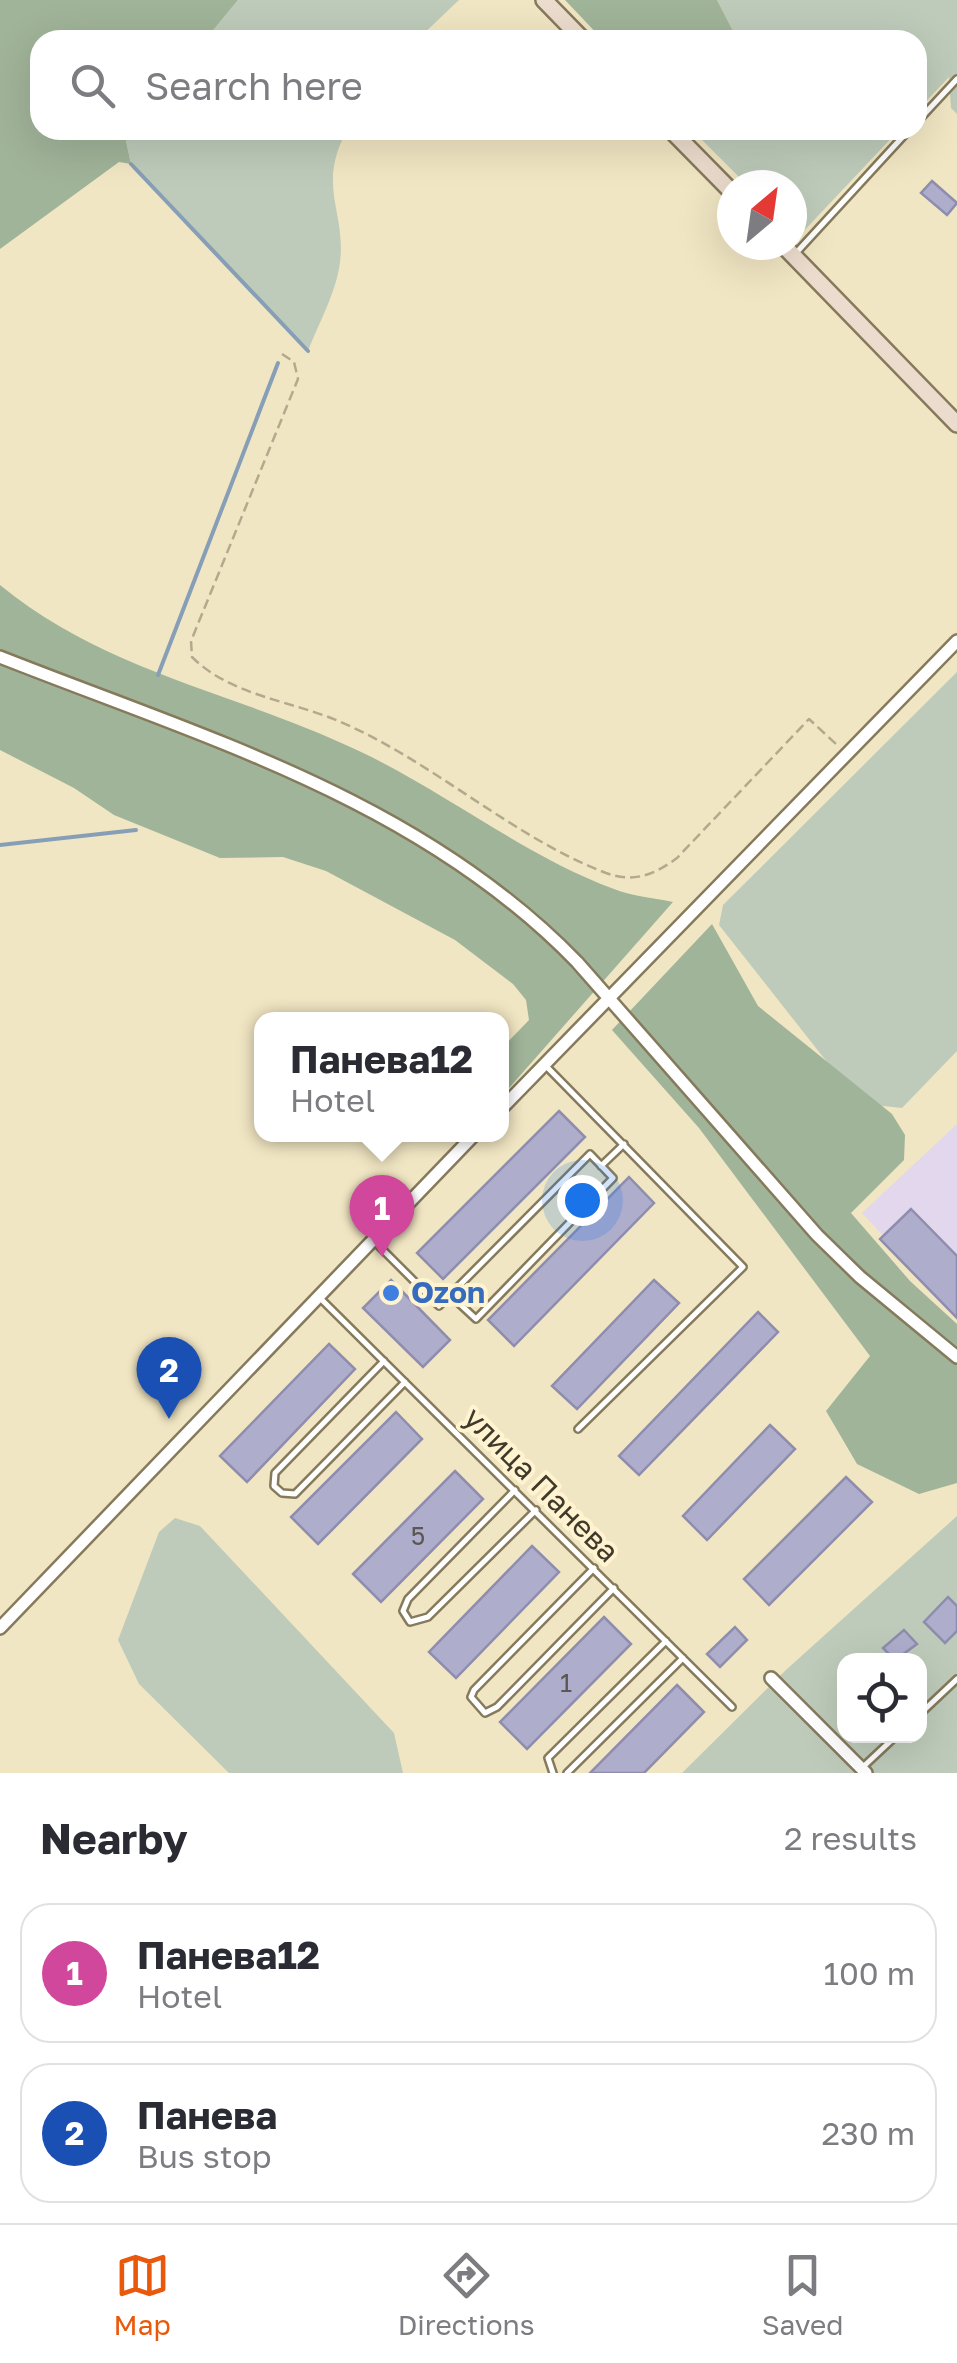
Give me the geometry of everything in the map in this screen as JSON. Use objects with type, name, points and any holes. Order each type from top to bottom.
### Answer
[{"type":"main road","points":[[544,0],[573,30]]},
{"type":"main road","points":[[681,140],[717,177]]},
{"type":"main road","points":[[798,260],[955,417]]},
{"type":"street","points":[[509,1101],[845,752],[957,642]]},
{"type":"street","points":[[0,657],[288,771],[404,826],[503,893],[542,927],[610,1000],[817,1235],[860,1277],[957,1357]]},
{"type":"street","points":[[0,1628],[467,1142]]},
{"type":"street","points":[[771,1678],[864,1770]]},
{"type":"lane","points":[[927,111],[956,81]]},
{"type":"lane","points":[[807,231],[900,140]]},
{"type":"lane","points":[[545,1065],[743,1268],[578,1429]]},
{"type":"lane","points":[[601,1166],[624,1144]]},
{"type":"lane","points":[[372,1239],[439,1306],[590,1154],[614,1178],[476,1319],[450,1295]]},
{"type":"lane","name":"улица Панева","points":[[318,1296],[732,1707]]},
{"type":"lane","points":[[384,1362],[275,1473],[274,1486],[282,1493],[296,1494],[405,1382]]},
{"type":"lane","points":[[515,1490],[408,1599],[403,1611],[410,1622],[428,1617],[536,1510]]},
{"type":"lane","points":[[594,1568],[474,1690],[472,1697],[478,1710],[497,1707],[614,1588]]},
{"type":"lane","points":[[552,1773],[548,1758],[666,1641]]},
{"type":"lane","points":[[567,1773],[683,1658]]},
{"type":"lane","points":[[927,1707],[957,1679]]},
{"type":"lane","points":[[864,1770],[889,1743]]},
{"type":"path","points":[[282,354],[294,362],[298,379],[191,641],[192,657],[204,668],[244,689],[330,718],[369,736],[568,854],[608,874],[636,878],[655,874],[676,858],[809,718],[845,752]]},
{"type":"shaded area","points":[[957,1124],[957,1315],[862,1213]]},
{"type":"green space","points":[[0,0],[238,0],[213,30],[30,30],[30,140],[127,140],[131,164],[119,162],[0,249]]},
{"type":"green space","points":[[238,0],[459,0],[428,30],[213,30]]},
{"type":"green space","points":[[565,0],[717,0],[732,30],[594,30]]},
{"type":"green space","points":[[717,0],[957,0],[957,114],[951,108],[949,77],[927,100],[927,30],[732,30]]},
{"type":"green space","points":[[126,140],[343,140],[333,185],[340,232],[339,269],[308,351],[131,164]]},
{"type":"green space","points":[[702,140],[890,140],[807,228],[807,170],[732,170]]},
{"type":"green space","points":[[0,585],[41,615],[128,661],[313,731],[391,767],[580,875],[621,891],[673,902],[509,1088],[509,1041],[529,1020],[526,1000],[513,984],[455,940],[326,871],[283,857],[220,858],[114,815],[74,788],[0,750]]},
{"type":"green space","points":[[957,672],[957,1051],[902,1108],[874,1105],[853,1095],[719,925],[723,905]]},
{"type":"green space","points":[[712,924],[758,1006],[892,1114],[905,1135],[904,1160],[851,1213],[910,1281],[957,1324],[957,1483],[919,1494],[857,1464],[826,1411],[870,1356],[699,1128],[612,1030]]},
{"type":"green space","points":[[957,1516],[957,1773],[682,1773],[787,1669]]},
{"type":"green space","points":[[175,1518],[200,1526],[394,1733],[403,1773],[229,1773],[139,1684],[118,1640],[159,1532]]},
{"type":"building","points":[[932,181],[957,203],[947,215],[921,193]]},
{"type":"building","points":[[559,1111],[585,1137],[443,1279],[417,1253]]},
{"type":"building","points":[[629,1177],[654,1203],[514,1346],[488,1320]]},
{"type":"building","points":[[911,1209],[957,1256],[957,1318],[880,1239]]},
{"type":"building","points":[[391,1280],[450,1340],[423,1367],[363,1308]]},
{"type":"building","points":[[654,1280],[679,1303],[577,1409],[552,1386]]},
{"type":"building","points":[[758,1312],[778,1332],[639,1475],[619,1456]]},
{"type":"building","points":[[329,1344],[355,1369],[247,1482],[220,1456]]},
{"type":"building","points":[[396,1412],[422,1439],[318,1544],[291,1517]]},
{"type":"building","points":[[770,1425],[795,1449],[707,1540],[683,1516]]},
{"type":"building","points":[[455,1471],[483,1499],[381,1602],[353,1574]]},
{"type":"building","points":[[846,1477],[872,1502],[769,1605],[744,1579]]},
{"type":"building","points":[[532,1546],[559,1572],[456,1678],[429,1652]]},
{"type":"building","points":[[948,1597],[957,1606],[957,1631],[945,1643],[924,1622]]},
{"type":"building","points":[[604,1617],[631,1644],[527,1749],[500,1722]]},
{"type":"building","points":[[735,1627],[747,1640],[720,1667],[707,1654]]},
{"type":"building","points":[[904,1630],[917,1644],[905,1653],[888,1653],[883,1648]]},
{"type":"building","points":[[677,1685],[704,1712],[644,1773],[590,1773]]},
{"type":"waterway","points":[[131,164],[308,351]]},
{"type":"waterway","points":[[158,675],[278,363]]},
{"type":"waterway","points":[[0,845],[136,830]]},
{"type":"place","name":"Панева12","points":[[382,1257]]},
{"type":"place","name":"Ozon","points":[[391,1293]]},
{"type":"place","name":"Панева","points":[[169,1419]]}]
